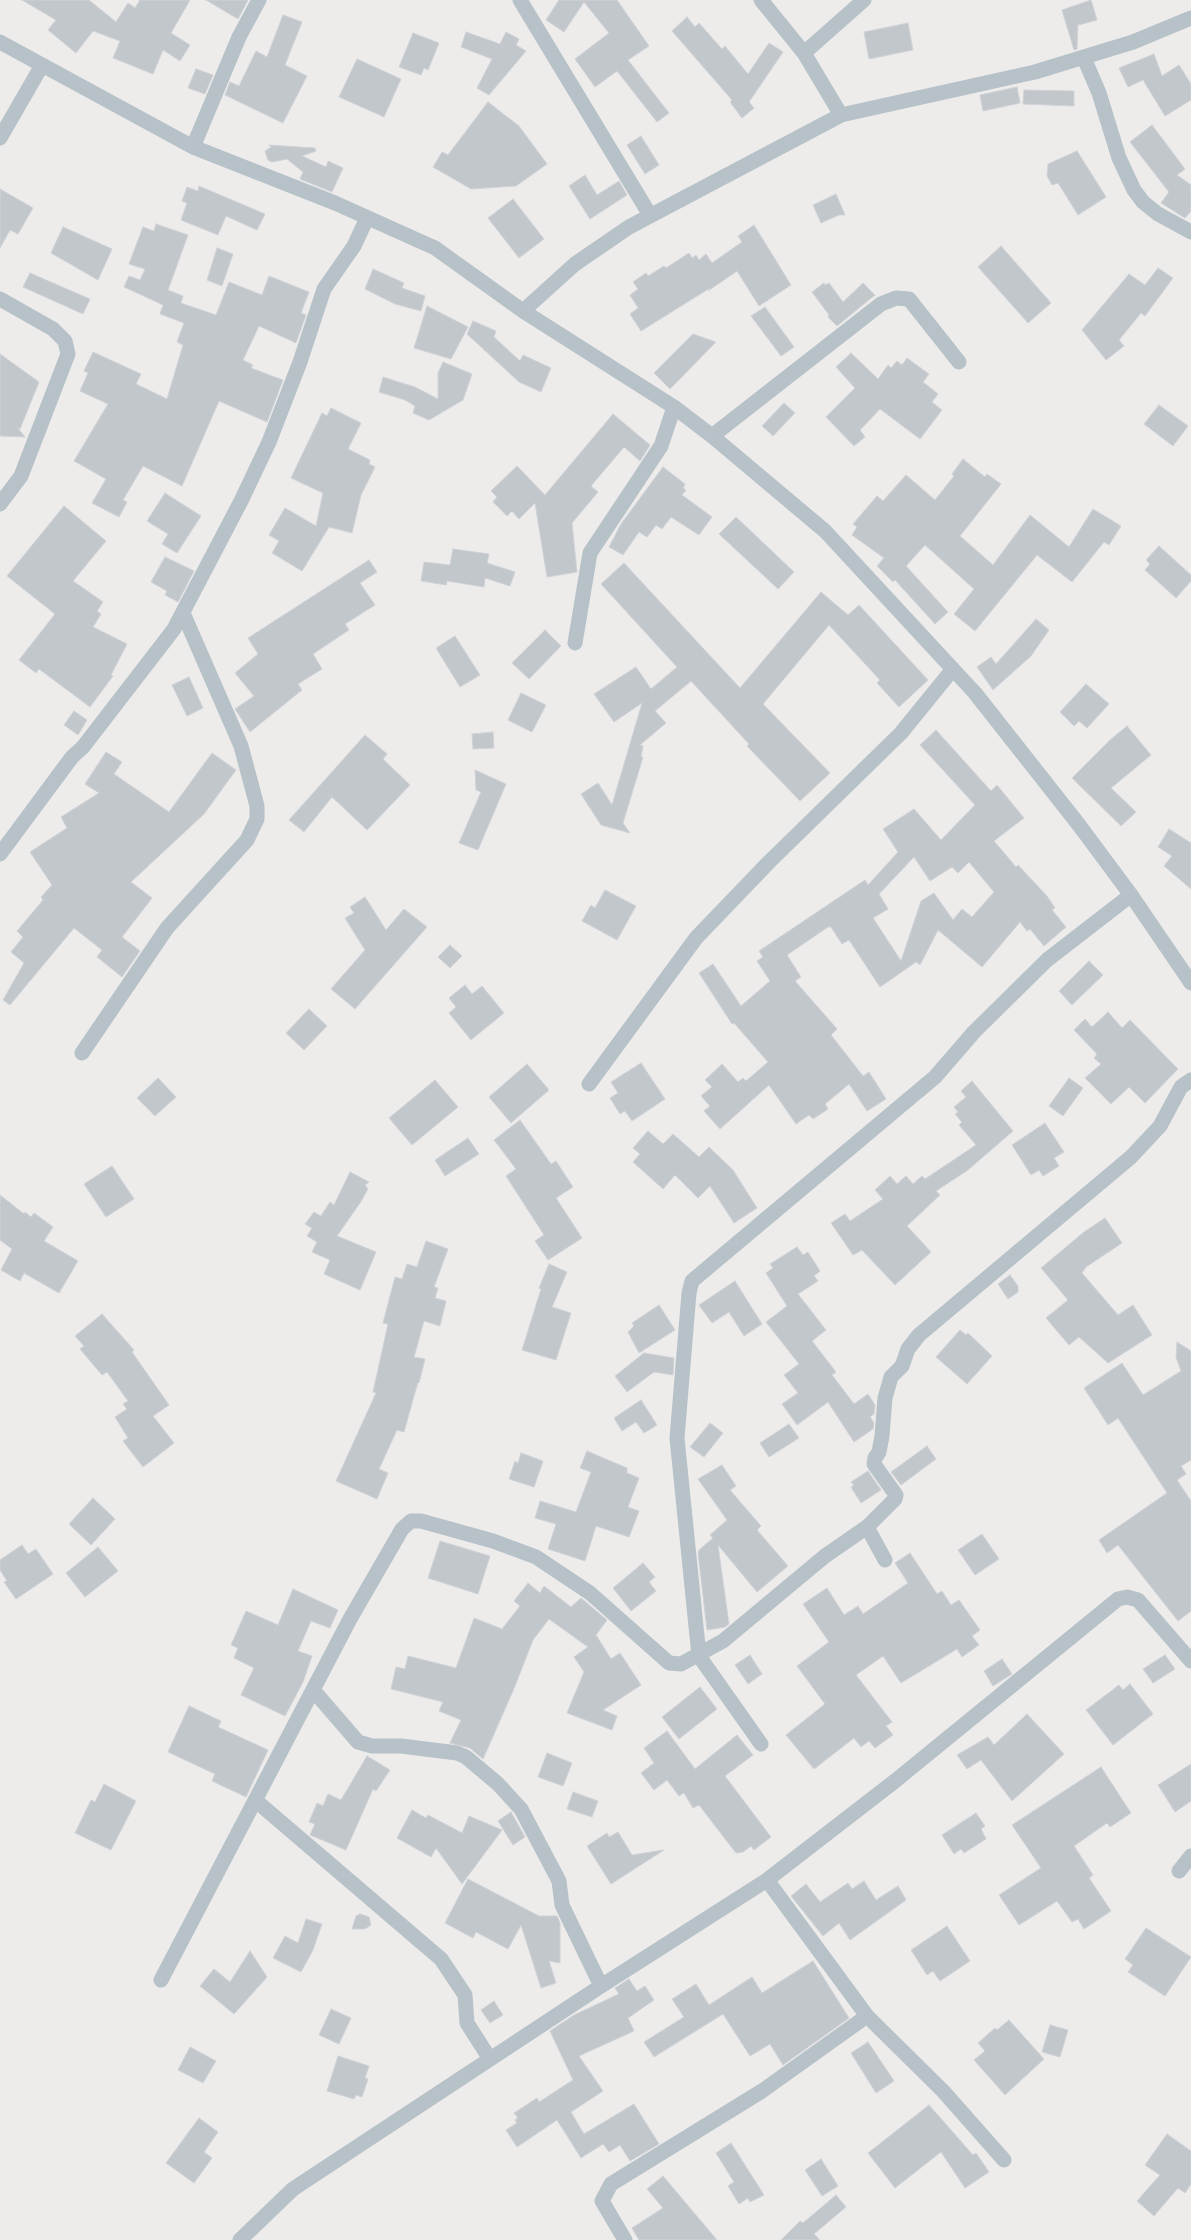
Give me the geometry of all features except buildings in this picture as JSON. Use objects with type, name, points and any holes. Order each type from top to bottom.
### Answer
[{"type":"street","points":[[193,147],[239,37],[259,0]]},
{"type":"street","points":[[520,0],[650,215]]},
{"type":"street","points":[[761,0],[804,53],[841,114]]},
{"type":"street","points":[[804,53],[864,0]]},
{"type":"street","points":[[523,311],[575,264],[650,215],[841,114],[1035,72],[1133,42],[1191,18]]},
{"type":"street","points":[[0,42],[41,67],[193,147],[435,248],[523,311],[674,407],[712,436],[825,531],[975,693],[1079,824],[1131,895],[1191,983]]},
{"type":"street","points":[[1084,58],[1099,93],[1119,158],[1134,190],[1143,202],[1158,214],[1191,232]]},
{"type":"street","points":[[0,138],[41,67]]},
{"type":"street","points":[[0,854],[72,756],[84,747],[168,636],[183,613],[241,502],[269,442],[300,362],[324,289],[354,246],[367,218]]},
{"type":"street","points":[[712,436],[881,304],[896,298],[909,299],[959,362]]},
{"type":"street","points":[[0,299],[53,329],[65,341],[68,354],[21,476],[0,504]]},
{"type":"street","points":[[575,643],[590,553],[662,446],[674,407]]},
{"type":"street","points":[[82,1053],[167,928],[247,840],[257,819],[257,806],[241,746],[183,613]]},
{"type":"street","points":[[589,1084],[696,938],[769,862],[901,734],[953,669]]},
{"type":"street","points":[[761,1744],[699,1656],[677,1438],[689,1293],[692,1280],[935,1077],[974,1032],[1047,960],[1131,895]]},
{"type":"street","points":[[161,1980],[312,1690],[402,1529],[411,1522],[421,1521],[493,1541],[536,1558],[590,1593],[669,1662],[681,1664],[699,1656],[723,1641],[826,1556],[867,1527],[895,1499],[896,1495],[874,1464],[874,1458],[879,1452],[882,1436],[884,1398],[891,1377],[902,1366],[908,1349],[919,1336],[1131,1157],[1160,1126],[1181,1087],[1191,1080]]},
{"type":"street","points":[[867,1527],[885,1560]]},
{"type":"street","points":[[240,2240],[293,2189],[601,1986],[767,1880],[896,1781],[1118,1599],[1128,1597],[1138,1600],[1191,1661]]},
{"type":"street","points":[[312,1690],[358,1742],[372,1746],[401,1746],[457,1753],[466,1757],[498,1784],[521,1809],[559,1881],[562,1905],[601,1986]]},
{"type":"street","points":[[255,1800],[441,1959],[464,1995],[467,2023],[490,2060]]},
{"type":"street","points":[[1179,1871],[1191,1856]]},
{"type":"street","points":[[767,1880],[867,2016],[943,2091],[1004,2160]]},
{"type":"street","points":[[626,2240],[602,2201],[611,2184],[762,2091],[867,2016]]}]
